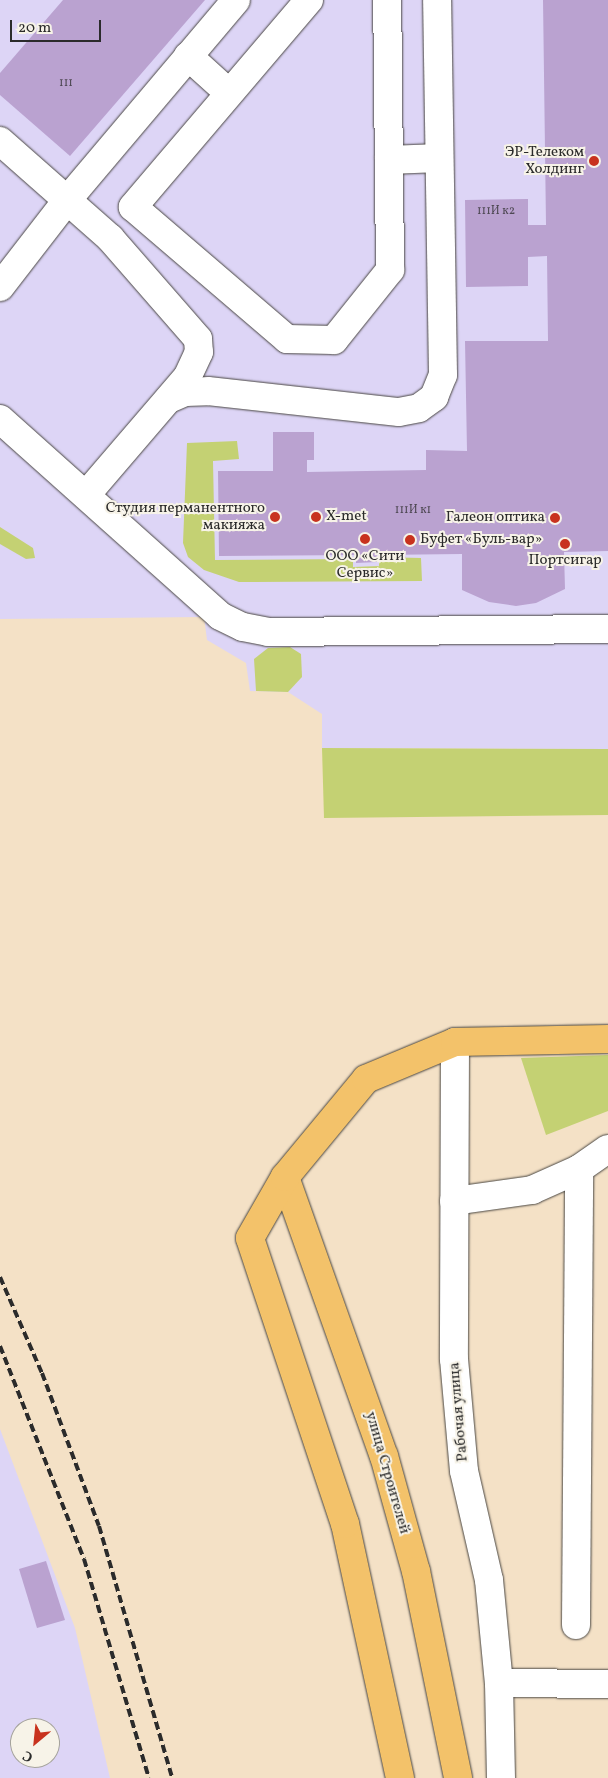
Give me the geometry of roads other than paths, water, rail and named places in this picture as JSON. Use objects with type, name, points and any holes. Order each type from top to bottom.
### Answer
[{"type":"main road","points":[[400,1778],[345,1524],[250,1238],[285,1177],[366,1079],[455,1042],[608,1039]]},
{"type":"main road","name":"улица Строителей","points":[[285,1177],[384,1456],[416,1571],[458,1778]]},
{"type":"street","points":[[0,287],[68,199],[236,0]]},
{"type":"street","points":[[309,0],[133,207],[287,339],[334,340],[390,270],[387,0]]},
{"type":"street","points":[[169,399],[185,392],[208,390],[399,412],[419,408],[434,397],[443,376],[437,0]]},
{"type":"street","points":[[188,56],[229,93]]},
{"type":"street","points":[[0,141],[110,238],[198,339],[195,364],[169,399],[87,494]]},
{"type":"street","points":[[389,160],[439,158]]},
{"type":"street","points":[[0,419],[87,494],[220,616],[243,627],[268,632],[608,629]]},
{"type":"street","name":"Рабочая улица","points":[[455,1042],[454,1359],[464,1471],[489,1580],[500,1684],[501,1778]]},
{"type":"street","points":[[454,1201],[532,1190],[579,1169],[608,1149]]},
{"type":"street","points":[[576,1625],[579,1169]]},
{"type":"street","points":[[500,1684],[608,1684]]},
{"type":"railway","points":[[0,1277],[42,1373],[99,1526],[172,1778]]},
{"type":"railway","points":[[0,1346],[84,1559],[149,1778]]},
{"type":"place","name":"ЭР-Телеком Холдинг","points":[[594,161]]},
{"type":"place","name":"Студия перманентного макияжа","points":[[275,517]]},
{"type":"place","name":"X-met","points":[[316,517]]},
{"type":"place","name":"Галеон оптика","points":[[555,518]]},
{"type":"place","name":"ООО «Сити Сервис»","points":[[365,539]]},
{"type":"place","name":"Буфет «Буль-вар»","points":[[410,540]]},
{"type":"place","name":"Портсигар","points":[[565,544]]}]
